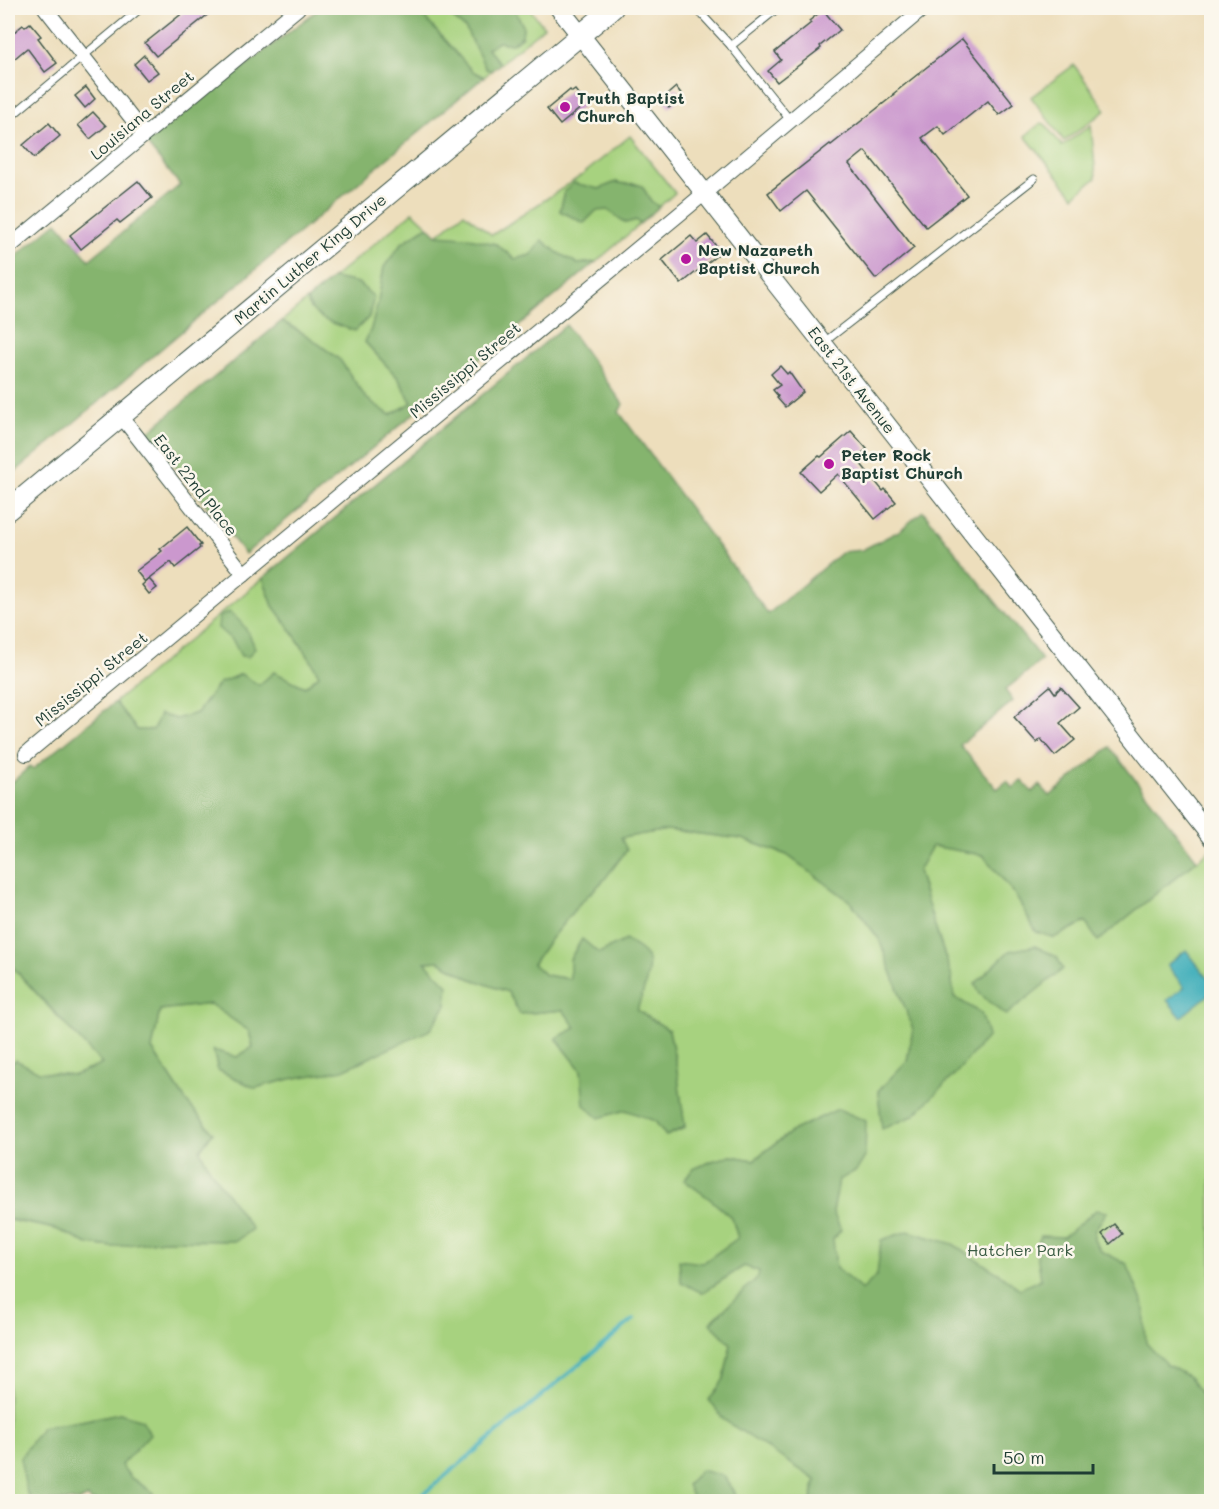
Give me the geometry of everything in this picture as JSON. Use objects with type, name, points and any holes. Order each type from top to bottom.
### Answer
[{"type":"main road","name":"Martin Luther King Drive","points":[[8,510],[613,8]]},
{"type":"street","points":[[45,8],[144,134]]},
{"type":"street","name":"Louisiana Street","points":[[8,248],[298,8]]},
{"type":"street","name":"East 21st Avenue","points":[[559,8],[1212,838]]},
{"type":"street","name":"Mississippi Street","points":[[26,754],[705,193],[924,8]]},
{"type":"street","name":"East 22nd Place","points":[[121,416],[244,574]]},
{"type":"lane","points":[[8,119],[141,8]]},
{"type":"lane","points":[[696,8],[731,46],[790,120]]},
{"type":"lane","points":[[731,46],[778,8]]},
{"type":"lane","points":[[823,343],[1034,179]]},
{"type":"green space","points":[[320,8],[416,8],[472,71],[484,77],[8,478],[8,263],[57,222],[89,260],[180,185],[146,143]]},
{"type":"green space","points":[[416,8],[445,8],[466,29],[486,69],[491,71],[484,77],[472,71]]},
{"type":"green space","points":[[445,8],[466,8],[470,11],[475,8],[514,8],[523,26],[522,36],[512,44],[499,42],[487,48],[500,64],[491,71],[486,69],[466,29]]},
{"type":"green space","points":[[514,8],[529,8],[544,27],[500,64],[487,48],[499,42],[512,44],[522,36],[523,26]]},
{"type":"green space","points":[[1074,65],[1106,110],[1064,141],[1031,97]]},
{"type":"green space","points":[[1041,123],[1045,124],[1062,146],[1091,125],[1096,178],[1074,196],[1025,136]]},
{"type":"green space","points":[[630,136],[675,193],[659,207],[651,201],[642,186],[634,183],[625,185],[616,182],[599,189],[565,191],[560,211],[608,210],[626,223],[636,220],[640,224],[596,262],[578,264],[558,253],[542,240],[531,255],[515,259],[496,244],[437,235],[464,213],[492,235],[581,176]]},
{"type":"green space","points":[[616,182],[642,186],[651,201],[659,207],[640,224],[636,220],[626,223],[608,210],[596,211],[584,223],[560,211],[565,191],[574,183],[599,189]]},
{"type":"green space","points":[[413,212],[428,226],[402,243],[384,267],[378,302],[365,342],[398,378],[412,403],[390,415],[366,398],[340,360],[282,321],[307,300],[310,309],[358,283],[333,278]]},
{"type":"green space","points":[[428,226],[437,235],[465,237],[496,244],[515,259],[531,255],[542,240],[558,253],[578,264],[596,262],[245,554],[148,432],[282,321],[340,360],[366,398],[390,415],[412,403],[398,378],[365,342],[378,302],[384,267],[402,243]]},
{"type":"green space","points":[[333,278],[358,283],[374,297],[369,317],[355,331],[320,317],[310,307],[307,300]]},
{"type":"green space","points":[[566,325],[623,404],[619,412],[768,614],[842,552],[862,550],[899,531],[923,511],[1042,660],[1005,690],[1013,701],[960,745],[997,789],[1007,781],[1013,788],[1022,780],[1032,792],[1040,785],[1050,796],[1110,747],[1197,860],[1098,941],[1085,922],[1054,938],[1036,932],[1014,893],[983,855],[932,846],[918,871],[951,974],[954,997],[981,1013],[988,1036],[956,1073],[913,1116],[882,1129],[878,1091],[907,1061],[913,1029],[879,939],[851,902],[787,855],[742,839],[667,830],[621,838],[627,850],[604,880],[579,904],[533,964],[545,975],[570,979],[570,959],[582,939],[599,953],[625,940],[643,952],[649,965],[637,1010],[669,1030],[685,1127],[666,1136],[655,1121],[626,1110],[599,1118],[584,1105],[581,1070],[556,1038],[576,1028],[563,1010],[520,1014],[508,992],[469,978],[439,961],[425,962],[448,985],[446,1005],[430,1030],[343,1070],[290,1079],[255,1088],[218,1070],[213,1050],[237,1057],[253,1047],[249,1031],[210,1004],[160,1010],[152,1049],[186,1101],[213,1132],[200,1150],[211,1171],[252,1229],[236,1241],[163,1240],[113,1247],[88,1244],[56,1229],[8,1219],[8,1065],[16,1060],[39,1072],[75,1075],[102,1064],[8,962],[8,786],[30,766],[33,769],[115,702],[137,730],[153,730],[160,714],[176,719],[197,713],[219,683],[241,674],[259,685],[274,672],[305,687],[319,675],[273,606],[263,578]]},
{"type":"green space","points":[[263,578],[273,606],[319,675],[305,687],[274,673],[259,686],[241,674],[219,683],[197,713],[176,719],[153,730],[137,730],[115,702]]},
{"type":"green space","points":[[229,612],[242,624],[253,642],[255,648],[248,657],[241,656],[233,641],[218,628],[219,617]]},
{"type":"green space","name":"Hatcher Park","points":[[667,830],[742,839],[787,855],[851,902],[879,939],[913,1029],[907,1061],[878,1091],[881,1117],[980,1013],[954,997],[951,974],[918,871],[932,846],[983,855],[1014,893],[1037,932],[1054,937],[1086,922],[1098,941],[1210,850],[1211,1501],[973,1501],[754,1220],[794,1130],[753,1160],[731,1156],[715,1160],[693,1169],[684,1180],[732,1218],[738,1238],[703,1263],[702,1293],[744,1266],[759,1271],[759,1277],[711,1323],[731,1344],[724,1379],[786,1459],[816,1480],[811,1501],[739,1501],[724,1476],[688,1485],[694,1501],[150,1501],[154,1493],[131,1478],[121,1465],[120,1413],[42,1427],[27,1493],[33,1501],[8,1501],[8,1220],[56,1229],[88,1244],[112,1247],[163,1240],[236,1241],[211,1171],[200,1150],[213,1132],[186,1101],[152,1049],[160,1010],[210,1004],[249,1031],[253,1047],[237,1057],[213,1050],[218,1070],[255,1088],[290,1079],[424,962],[439,961],[469,978],[508,992],[520,1014],[563,1010],[577,1028],[556,1038],[581,1070],[585,1105],[626,1110],[655,1121],[666,1136],[685,1128],[669,1030],[636,1010],[645,986],[545,975],[533,964],[579,904],[604,880],[621,838]]},
{"type":"green space","points":[[1035,946],[1057,957],[1063,969],[1006,1015],[980,994],[975,984],[1009,951]]},
{"type":"green space","points":[[8,962],[103,1064],[75,1075],[39,1073],[16,1060],[8,1065]]},
{"type":"green space","points":[[838,1109],[866,1121],[865,1157],[857,1170],[839,1180],[833,1212],[841,1230],[833,1239],[836,1268],[862,1290],[877,1275],[881,1240],[908,1231],[953,1244],[1020,1289],[1041,1279],[1036,1247],[1041,1236],[1063,1237],[1096,1210],[1107,1212],[1096,1228],[1094,1240],[1101,1251],[1127,1264],[1144,1306],[1146,1343],[1166,1364],[1189,1377],[1211,1407],[1211,1501],[811,1501],[816,1480],[724,1420],[709,1400],[724,1379],[731,1344],[710,1323],[758,1277],[759,1271],[744,1266],[702,1293],[681,1282],[679,1260],[703,1263],[738,1238],[732,1218],[684,1180],[693,1169],[715,1160],[731,1156],[754,1160],[794,1130]]},
{"type":"green space","points":[[120,1413],[142,1420],[150,1434],[121,1465],[131,1478],[154,1493],[150,1501],[91,1501],[88,1497],[80,1501],[33,1501],[27,1493],[20,1458],[42,1427]]},
{"type":"green space","points":[[700,1470],[724,1476],[739,1501],[694,1501],[687,1485]]},
{"type":"water","points":[[1186,950],[1211,982],[1211,993],[1181,1017],[1167,1000],[1184,987],[1167,965]]},
{"type":"building","points":[[189,8],[216,8],[156,56],[145,43]]},
{"type":"building","points":[[823,10],[840,30],[777,82],[768,71],[781,60],[775,52],[811,23],[809,21]]},
{"type":"building","points":[[30,23],[41,36],[38,38],[57,63],[45,72],[27,48],[8,64],[8,37],[23,25],[25,27]]},
{"type":"building","points":[[962,39],[1014,104],[999,115],[988,101],[945,135],[938,126],[922,138],[967,195],[926,227],[865,151],[849,164],[914,248],[876,279],[806,191],[781,211],[768,193]]},
{"type":"building","points":[[144,55],[158,72],[147,80],[134,64]]},
{"type":"building","points":[[86,87],[95,99],[85,108],[75,96]]},
{"type":"building","points":[[676,87],[683,96],[669,108],[662,99]]},
{"type":"building","name":"Truth Baptist Church","points":[[570,90],[572,92],[575,90],[584,101],[581,103],[583,106],[560,125],[547,109]]},
{"type":"building","points":[[93,112],[106,126],[90,139],[78,125]]},
{"type":"building","points":[[49,123],[60,136],[34,158],[23,145]]},
{"type":"building","points":[[138,181],[152,198],[120,223],[117,220],[81,249],[70,235]]},
{"type":"building","name":"New Nazareth Baptist Church","points":[[707,235],[721,252],[681,284],[662,260],[691,236],[697,243]]},
{"type":"building","points":[[780,366],[787,374],[789,372],[803,392],[785,407],[773,390],[780,385],[771,374]]},
{"type":"building","points":[[851,431],[867,449],[856,458],[883,491],[885,489],[896,502],[875,519],[838,474],[819,491],[801,472]]},
{"type":"building","points":[[187,527],[201,545],[200,548],[175,568],[171,562],[145,582],[136,571],[162,551],[160,549]]},
{"type":"building","points":[[149,579],[157,588],[149,594],[142,585]]},
{"type":"building","points":[[1050,686],[1055,693],[1061,687],[1079,707],[1060,723],[1075,740],[1055,756],[1041,739],[1037,743],[1014,717]]},
{"type":"building","points":[[1114,1224],[1122,1234],[1110,1244],[1102,1234]]},
{"type":"waterway","points":[[414,1502],[634,1319]]},
{"type":"place","name":"Truth Baptist Church","points":[[565,107]]},
{"type":"place","name":"New Nazareth Baptist Church","points":[[686,259]]},
{"type":"place","name":"Peter Rock Baptist Church","points":[[829,464]]}]
